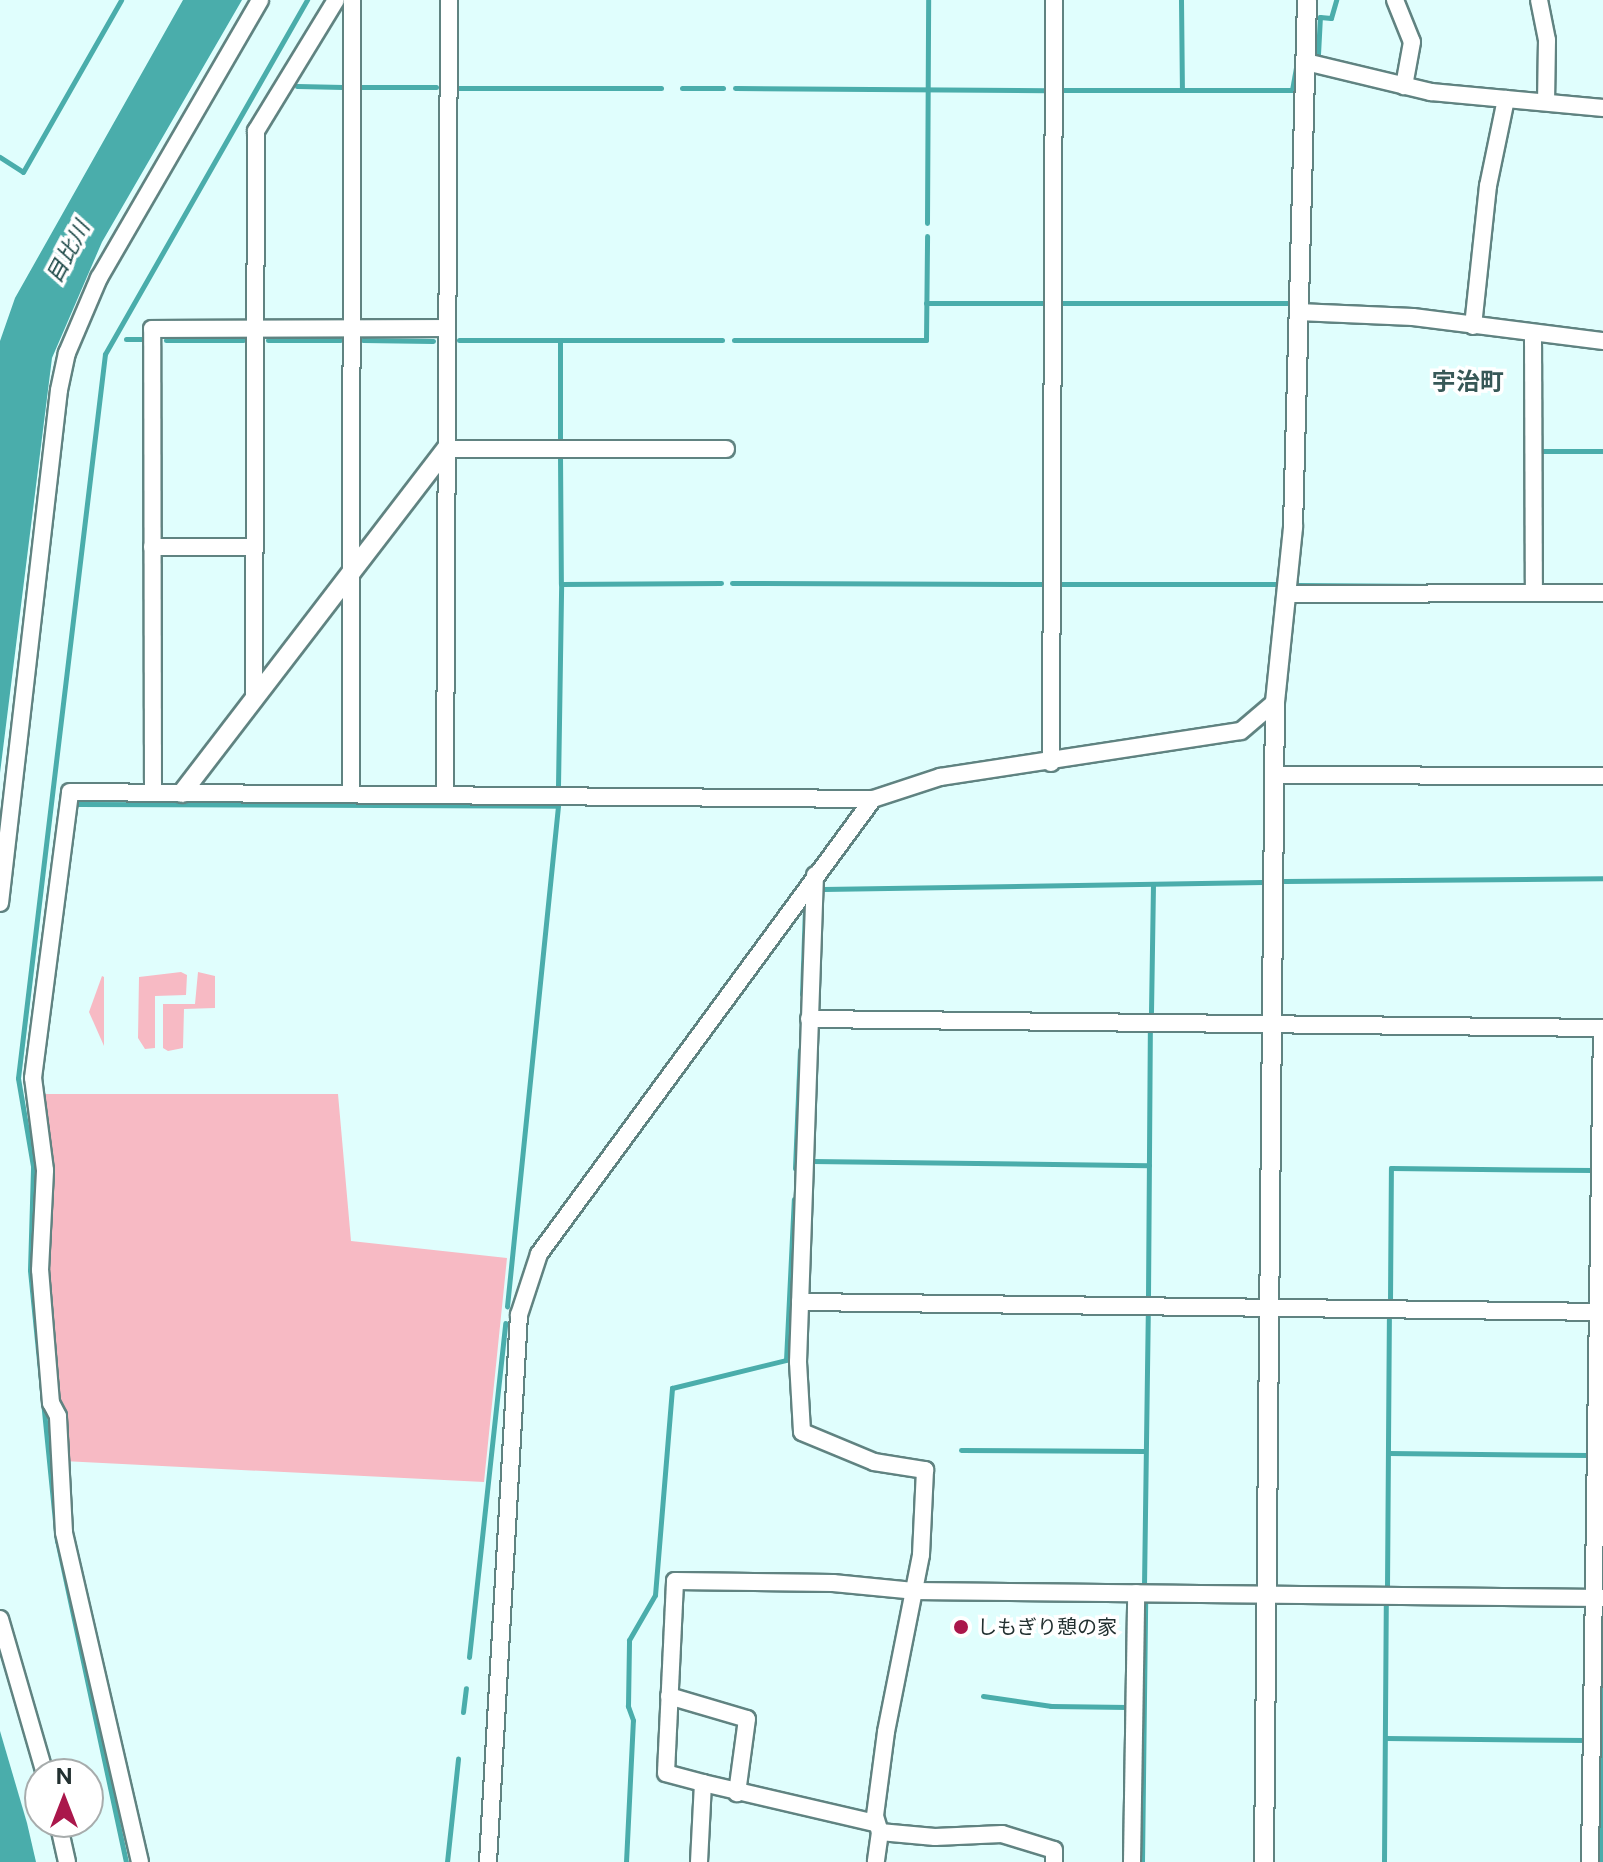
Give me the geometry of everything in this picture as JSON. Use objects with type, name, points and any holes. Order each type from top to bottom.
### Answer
[{"type":"street","points":[[1,893],[67,353],[99,278],[260,0]]},
{"type":"street","points":[[254,700],[256,131],[336,0]]},
{"type":"street","points":[[351,793],[352,0]]},
{"type":"street","points":[[445,794],[449,0]]},
{"type":"street","points":[[1051,763],[1054,0]]},
{"type":"street","points":[[1264,1862],[1275,702],[1287,594],[1307,0]]},
{"type":"street","points":[[1395,0],[1412,42],[1404,86]]},
{"type":"street","points":[[1539,0],[1547,40],[1546,102]]},
{"type":"street","points":[[1306,62],[1404,86],[1603,108]]},
{"type":"street","points":[[1473,326],[1488,186],[1506,99]]},
{"type":"street","points":[[1298,312],[1473,326],[1603,341]]},
{"type":"street","points":[[153,792],[152,329],[447,328]]},
{"type":"street","points":[[1533,335],[1534,588]]},
{"type":"street","points":[[182,793],[446,449]]},
{"type":"street","points":[[446,449],[726,449]]},
{"type":"street","points":[[152,547],[254,547]]},
{"type":"street","points":[[1287,594],[1534,588],[1603,593]]},
{"type":"street","points":[[140,1862],[64,1532],[58,1416],[51,1403],[40,1270],[45,1170],[32,1100],[70,792],[873,799],[940,777],[1051,763],[1241,731],[1275,702]]},
{"type":"street","points":[[1275,775],[1603,776]]},
{"type":"street","points":[[488,1862],[519,1315],[539,1254],[873,799]]},
{"type":"street","points":[[815,875],[800,1302],[802,1432],[874,1462],[925,1470],[914,1591],[886,1732],[876,1862]]},
{"type":"street","points":[[809,1019],[1602,1028],[1598,1677],[1590,1862]]},
{"type":"street","points":[[800,1302],[1600,1312]]},
{"type":"street","points":[[1054,1862],[1054,1850],[1002,1834],[877,1828],[666,1773],[675,1581],[833,1583],[914,1591],[1598,1598]]},
{"type":"street","points":[[1132,1862],[1136,1593]]},
{"type":"street","points":[[0,1619],[40,1758]]},
{"type":"street","points":[[669,1696],[747,1719],[737,1793]]},
{"type":"street","points":[[699,1862],[703,1783]]},
{"type":"street","points":[[62,1838],[67,1862]]},
{"type":"shaded area","points":[[181,972],[187,975],[186,995],[155,996],[155,1048],[145,1049],[138,1038],[139,977]]},
{"type":"shaded area","points":[[198,972],[215,976],[215,1008],[184,1009],[183,1048],[168,1051],[163,1048],[163,1004],[195,1004]]},
{"type":"shaded area","points":[[104,977],[104,1046],[89,1012]]},
{"type":"shaded area","points":[[37,1094],[338,1094],[351,1241],[507,1258],[484,1482],[63,1461]]},
{"type":"water","name":"目比川","points":[[183,0],[242,0],[102,242],[52,358],[0,773],[0,341],[15,298]]},
{"type":"water","points":[[0,1731],[24,1813],[24,1838],[30,1838],[36,1862],[0,1862]]},
{"type":"waterway","points":[[0,157],[23,172],[121,0]]},
{"type":"waterway","points":[[126,1862],[57,1541],[30,1270],[33,1166],[18,1078],[105,354],[307,0]]},
{"type":"waterway","points":[[927,223],[928,0]]},
{"type":"waterway","points":[[1181,0],[1182,90]]},
{"type":"waterway","points":[[1318,54],[1320,17],[1331,18],[1336,0]]},
{"type":"waterway","points":[[1058,90],[1292,90],[1296,68]]},
{"type":"waterway","points":[[297,86],[343,87]]},
{"type":"waterway","points":[[362,87],[436,87]]},
{"type":"waterway","points":[[459,88],[661,88]]},
{"type":"waterway","points":[[682,88],[723,88]]},
{"type":"waterway","points":[[735,88],[1047,90]]},
{"type":"waterway","points":[[734,340],[926,340],[927,236]]},
{"type":"waterway","points":[[926,303],[1046,303]]},
{"type":"waterway","points":[[1058,303],[1287,303]]},
{"type":"waterway","points":[[126,339],[141,339]]},
{"type":"waterway","points":[[166,340],[243,340]]},
{"type":"waterway","points":[[268,340],[340,340]]},
{"type":"waterway","points":[[363,340],[433,341]]},
{"type":"waterway","points":[[459,340],[722,340]]},
{"type":"waterway","points":[[560,340],[560,441]]},
{"type":"waterway","points":[[1541,451],[1603,451]]},
{"type":"waterway","points":[[560,455],[561,584]]},
{"type":"waterway","points":[[558,786],[561,584],[721,583]]},
{"type":"waterway","points":[[732,583],[1045,584]]},
{"type":"waterway","points":[[1060,584],[1279,584]]},
{"type":"waterway","points":[[1297,585],[1438,586]]},
{"type":"waterway","points":[[77,804],[558,806],[507,1306]]},
{"type":"waterway","points":[[1284,881],[1603,878]]},
{"type":"waterway","points":[[823,889],[1263,882]]},
{"type":"waterway","points":[[1151,1012],[1153,884]]},
{"type":"waterway","points":[[802,994],[805,906]]},
{"type":"waterway","points":[[1148,1297],[1150,1030]]},
{"type":"waterway","points":[[795,1168],[800,1050]]},
{"type":"waterway","points":[[811,1161],[1149,1165]]},
{"type":"waterway","points":[[1390,1301],[1391,1168],[1593,1170]]},
{"type":"waterway","points":[[626,1862],[633,1720],[628,1706],[629,1640],[655,1595],[672,1388],[786,1360],[794,1199]]},
{"type":"waterway","points":[[1144,1586],[1148,1316]]},
{"type":"waterway","points":[[1387,1589],[1389,1319]]},
{"type":"waterway","points":[[469,1657],[505,1323]]},
{"type":"waterway","points":[[961,1450],[1145,1451]]},
{"type":"waterway","points":[[1388,1453],[1589,1455]]},
{"type":"waterway","points":[[1602,1592],[1603,1556]]},
{"type":"waterway","points":[[1142,1862],[1145,1600]]},
{"type":"waterway","points":[[1384,1862],[1386,1602]]},
{"type":"waterway","points":[[1602,1667],[1603,1605]]},
{"type":"waterway","points":[[1600,1862],[1602,1685]]},
{"type":"waterway","points":[[463,1712],[466,1688]]},
{"type":"waterway","points":[[983,1696],[1051,1706],[1128,1707]]},
{"type":"waterway","points":[[1385,1738],[1586,1740]]},
{"type":"waterway","points":[[447,1862],[458,1759]]},
{"type":"place","name":"しもぎり憩の家","points":[[961,1627]]},
{"type":"district","name":"宇治町","points":[[1468,382]]}]
